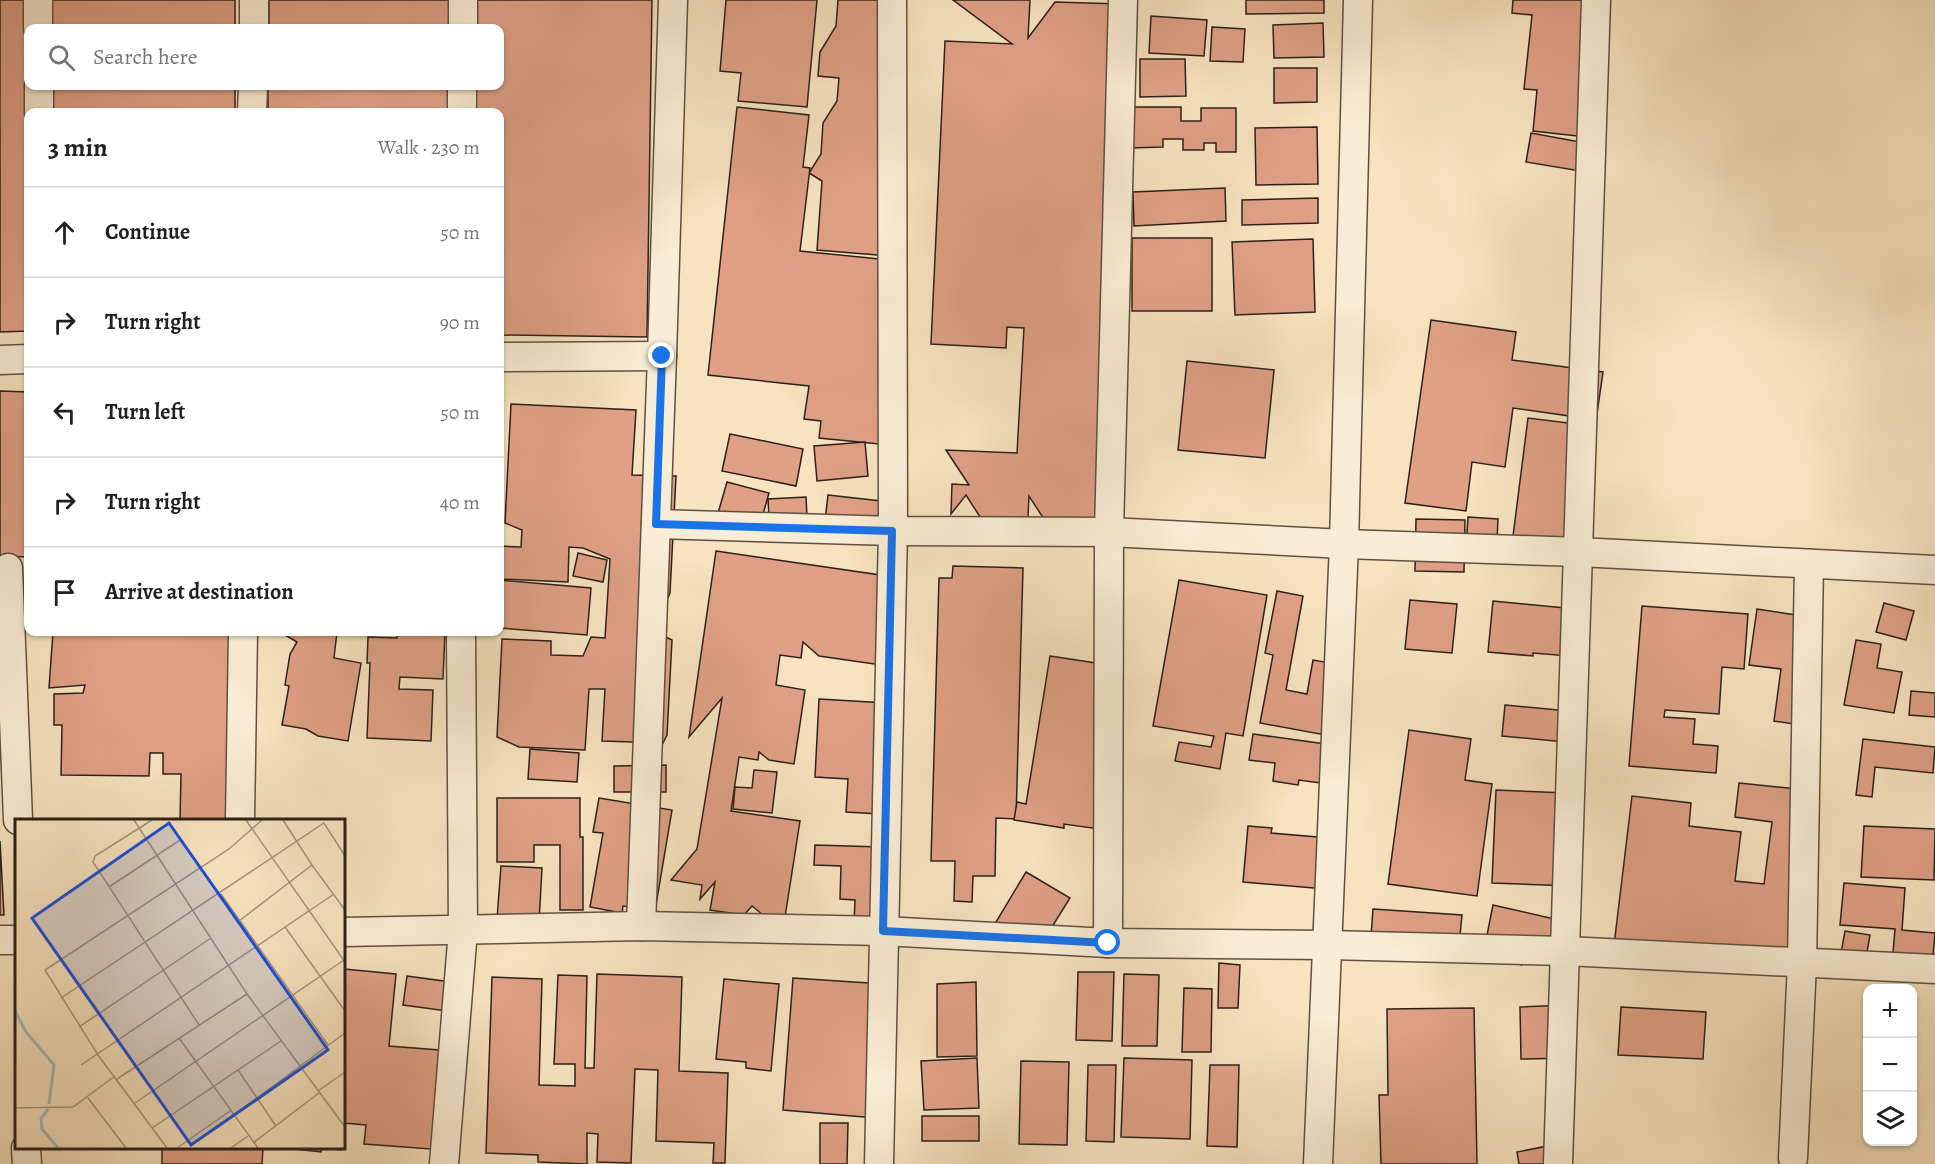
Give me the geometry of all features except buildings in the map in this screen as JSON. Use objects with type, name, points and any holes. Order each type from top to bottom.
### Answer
[{"type":"street","points":[[38,0],[38,24]]},
{"type":"street","points":[[254,0],[254,24]]},
{"type":"street","points":[[462,24],[463,0]]},
{"type":"street","points":[[640,926],[673,0]]},
{"type":"street","points":[[879,1164],[892,531],[892,0]]},
{"type":"street","points":[[1108,943],[1109,532],[1123,0]]},
{"type":"street","points":[[1317,1164],[1344,544],[1358,0]]},
{"type":"street","points":[[1558,1164],[1596,0]]},
{"type":"street","points":[[39,90],[39,108]]},
{"type":"street","points":[[252,108],[253,90]]},
{"type":"street","points":[[462,90],[462,108]]},
{"type":"street","points":[[504,357],[662,356]]},
{"type":"street","points":[[0,360],[24,359]]},
{"type":"street","points":[[656,524],[892,531],[1109,532],[1935,570]]},
{"type":"street","points":[[1793,1158],[1802,963],[1809,564]]},
{"type":"street","points":[[12,568],[18,819]]},
{"type":"street","points":[[240,819],[243,636]]},
{"type":"street","points":[[444,1164],[463,930],[461,636]]},
{"type":"street","points":[[345,932],[640,926],[883,931],[1108,943],[1328,945],[1566,951],[1935,969]]},
{"type":"street","points":[[26,1149],[27,1164]]},
{"type":"route","points":[[662,356],[656,524],[892,531],[883,931],[1108,943]]}]
